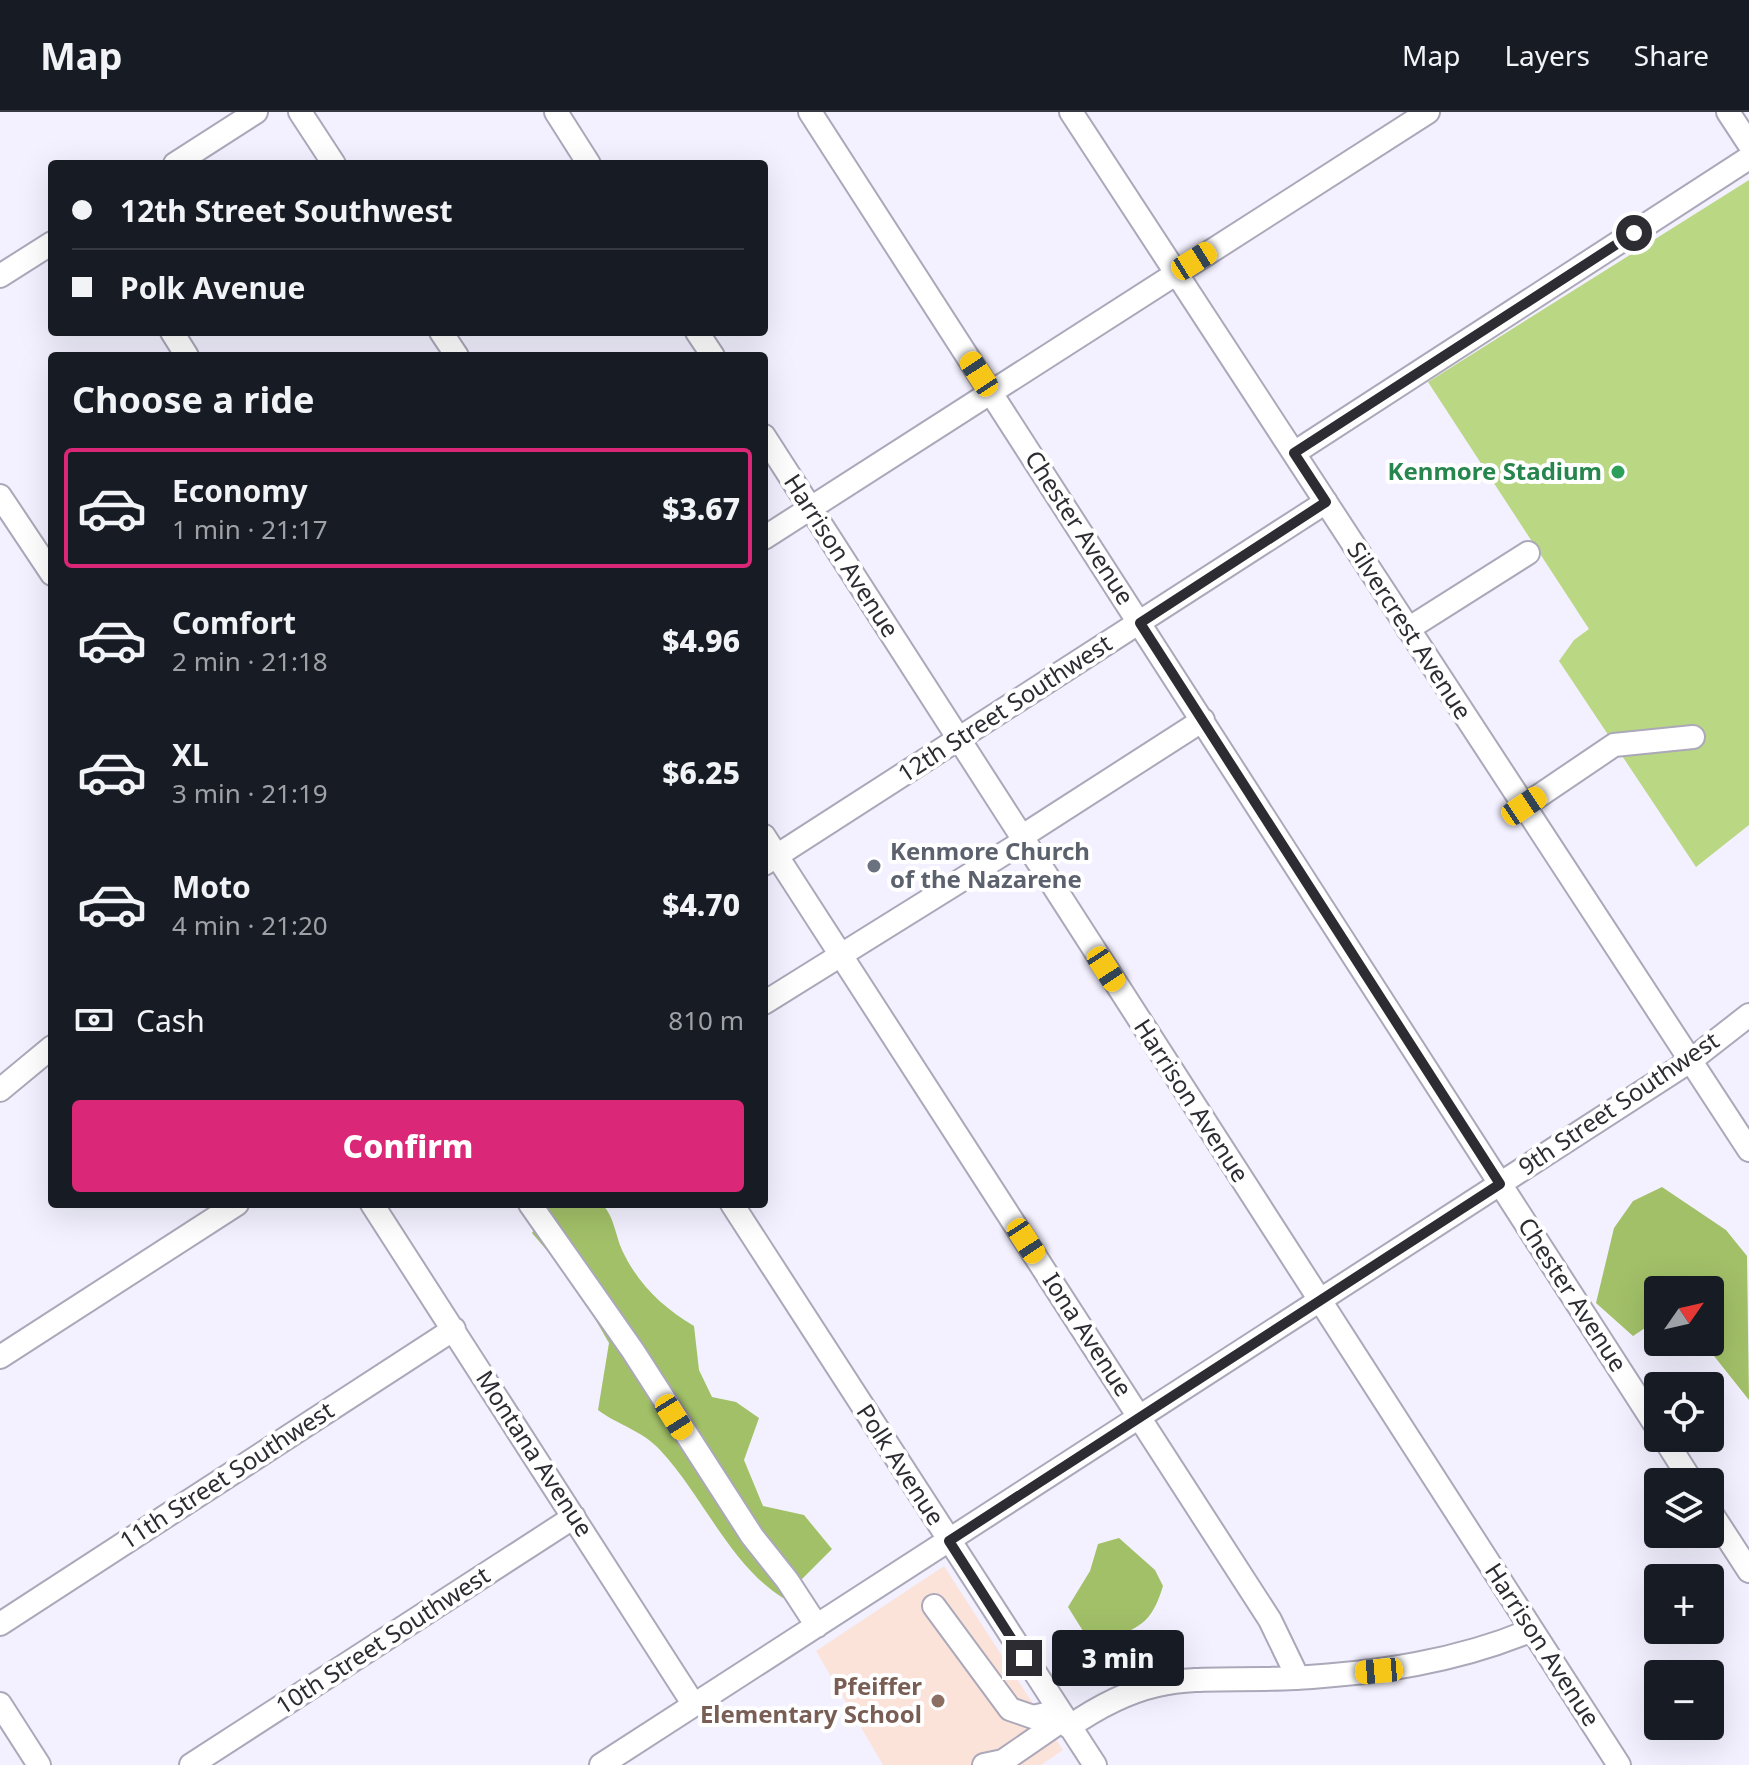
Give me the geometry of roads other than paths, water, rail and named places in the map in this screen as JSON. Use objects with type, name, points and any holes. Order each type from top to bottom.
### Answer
[{"type":"street","points":[[181,160],[256,112]]},
{"type":"street","points":[[300,112],[331,160]]},
{"type":"street","points":[[556,112],[586,160]]},
{"type":"street","name":"Chester Avenue","points":[[810,112],[1644,1407]]},
{"type":"street","name":"Silvercrest Avenue","points":[[1071,112],[1749,1150]]},
{"type":"street","points":[[768,535],[1428,112]]},
{"type":"street","points":[[1728,112],[1749,144]]},
{"type":"street","points":[[1294,453],[1749,158]]},
{"type":"street","points":[[0,276],[48,246]]},
{"type":"street","name":"Harrison Avenue","points":[[768,442],[1619,1765]]},
{"type":"street","points":[[0,496],[48,568]]},
{"type":"street","name":"12th Street Southwest","points":[[770,859],[1326,502]]},
{"type":"street","points":[[1408,629],[1528,553]]},
{"type":"street","points":[[768,1000],[841,953],[858,946],[1203,720]]},
{"type":"street","points":[[1524,806],[1612,746],[1693,737]]},
{"type":"street","name":"Iona Avenue","points":[[770,859],[841,953],[1270,1620],[1298,1678]]},
{"type":"street","name":"9th Street Southwest","points":[[601,1765],[624,1759],[694,1705],[1690,1061],[1749,1015]]},
{"type":"street","points":[[0,1090],[48,1050]]},
{"type":"street","points":[[0,1357],[231,1208]]},
{"type":"street","name":"Montana Avenue","points":[[375,1208],[694,1705]]},
{"type":"street","points":[[533,1208],[633,1351],[752,1536],[787,1580],[817,1626]]},
{"type":"street","name":"Polk Avenue","points":[[735,1208],[1095,1765]]},
{"type":"street","name":"11th Street Southwest","points":[[0,1624],[454,1329]]},
{"type":"street","name":"10th Street Southwest","points":[[191,1765],[574,1517]]},
{"type":"street","points":[[1724,1533],[1749,1571]]},
{"type":"street","points":[[934,1606],[1010,1709],[1033,1717],[1064,1719]]},
{"type":"street","points":[[984,1765],[1003,1761],[1064,1719],[1156,1683],[1188,1679],[1298,1678],[1442,1661],[1485,1650],[1532,1630]]},
{"type":"street","points":[[0,1704],[39,1765]]},
{"type":"place","name":"Kenmore Stadium","points":[[1618,472]]},
{"type":"place","name":"Kenmore Church of the Nazarene","points":[[874,866]]},
{"type":"place","name":"Pfeiffer Elementary School","points":[[938,1701]]}]
